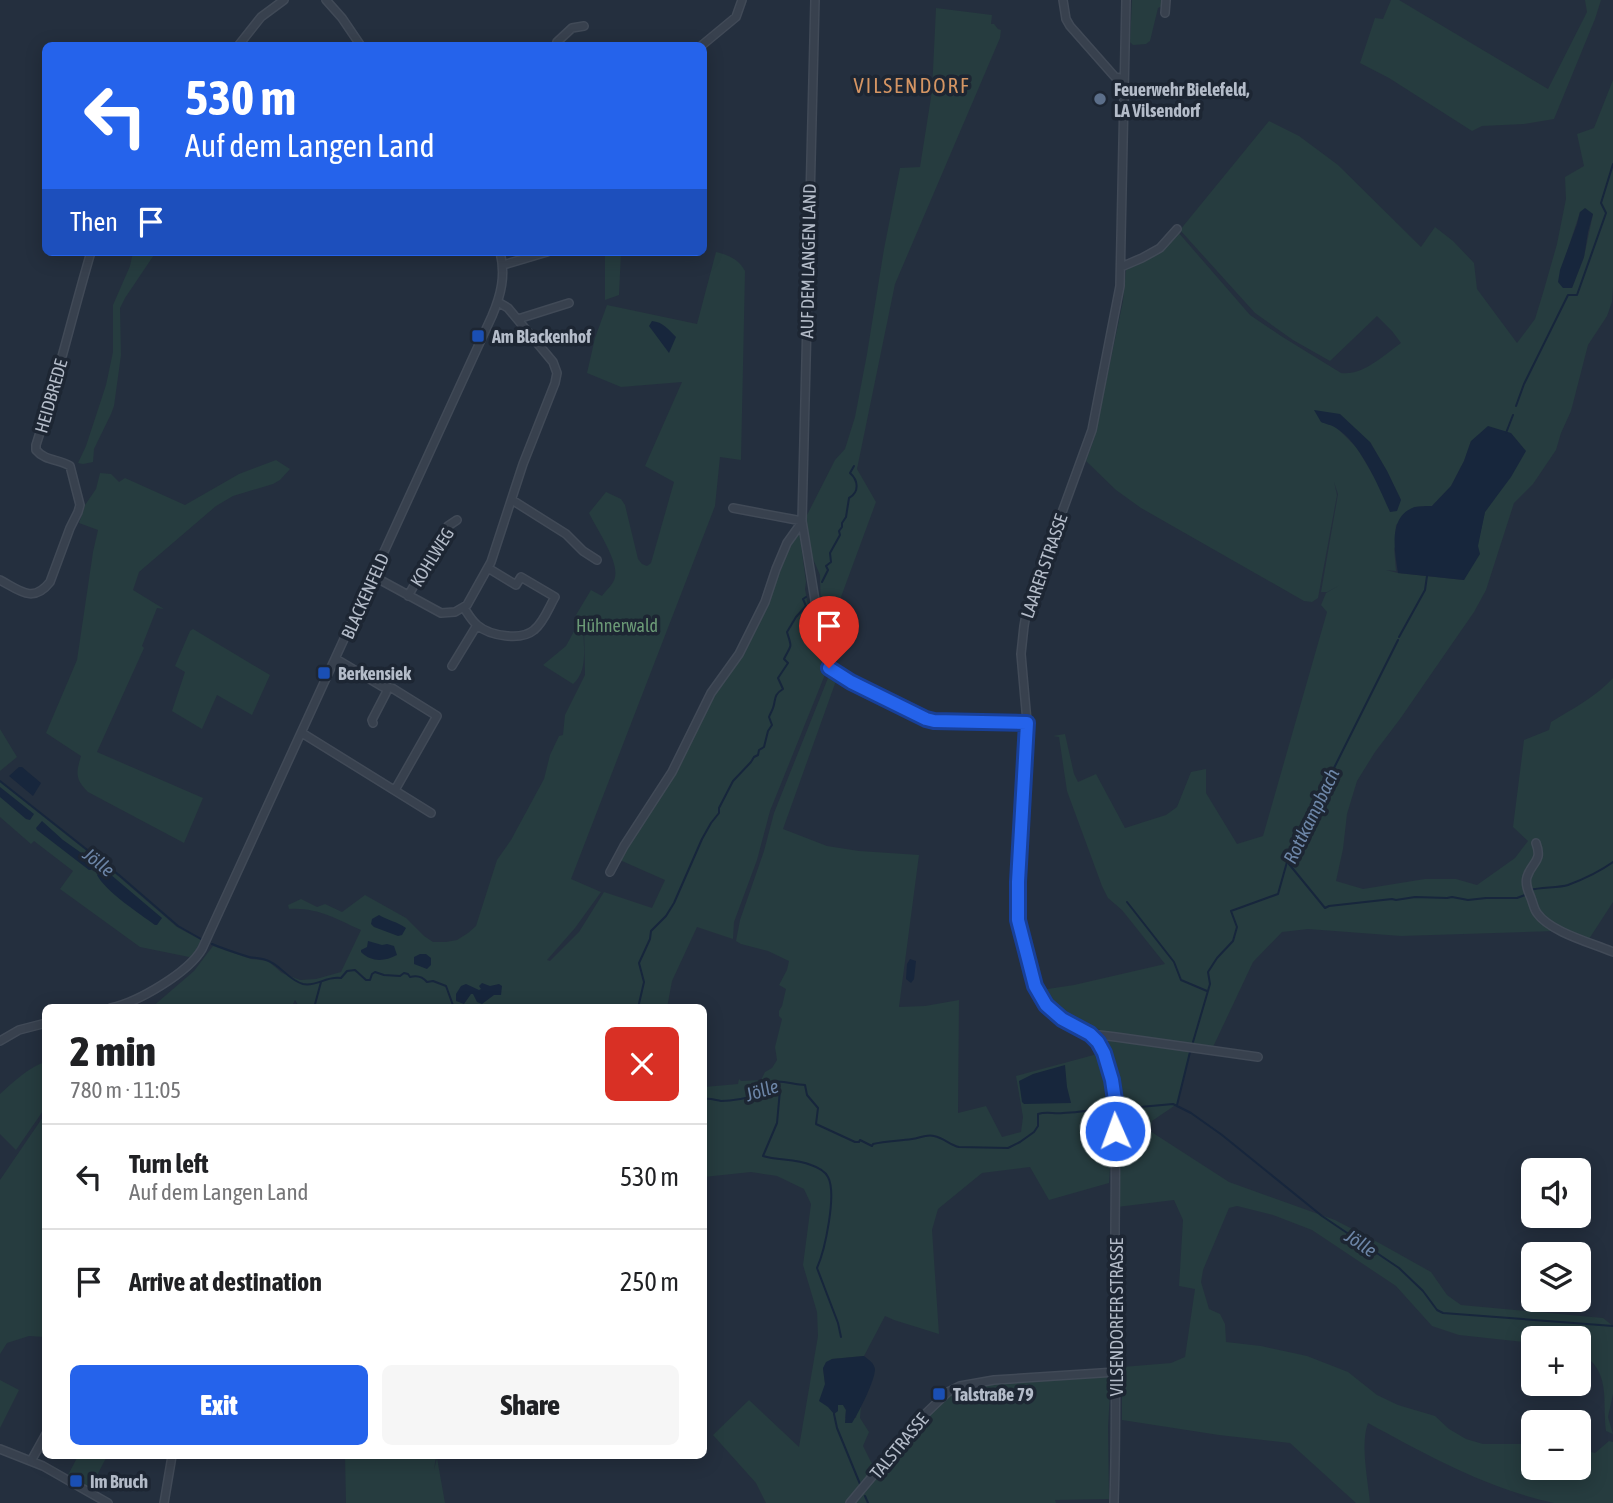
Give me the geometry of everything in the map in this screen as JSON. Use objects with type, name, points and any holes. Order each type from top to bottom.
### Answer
[{"type":"street","points":[[241,42],[261,17],[284,0]]},
{"type":"street","points":[[326,0],[357,42]]},
{"type":"street","points":[[706,42],[736,17],[742,0]]},
{"type":"street","name":"AUF DEM LANGEN LAND","points":[[815,0],[802,521],[821,638],[829,668],[851,682],[926,719],[1027,723]]},
{"type":"street","points":[[1063,0],[1070,26],[1115,77],[1124,79]]},
{"type":"street","name":"LAARER STRASSE","points":[[1115,1131],[1115,1100],[1109,1065],[1098,1042],[1090,1034],[1062,1019],[1046,1005],[1035,986],[1018,920],[1018,882],[1027,723],[1021,654],[1025,617],[1092,430],[1120,286],[1125,0]]},
{"type":"street","points":[[1165,13],[1166,0]]},
{"type":"street","points":[[557,42],[572,28],[584,26]]},
{"type":"street","points":[[1121,267],[1160,248],[1177,229]]},
{"type":"street","name":"HEIDBREDE","points":[[0,580],[29,594],[36,594],[44,589],[50,582],[70,528],[79,512],[79,499],[70,466],[44,457],[36,450],[36,445],[52,399],[90,256]]},
{"type":"street","name":"BLACKENFELD","points":[[122,1004],[136,999],[184,970],[199,954],[498,302],[502,288],[501,256]]},
{"type":"street","points":[[503,265],[533,256]]},
{"type":"street","points":[[373,576],[432,609],[452,613],[470,602],[488,568],[557,373],[553,362],[518,319],[498,302]]},
{"type":"street","points":[[518,319],[569,303]]},
{"type":"street","points":[[512,500],[566,534],[579,548],[597,560]]},
{"type":"street","points":[[733,508],[802,521]]},
{"type":"street","name":"KOHLWEG","points":[[408,596],[448,526],[457,520]]},
{"type":"street","name":"AUF DEM LANGEN LAND","points":[[610,872],[672,772],[711,693],[739,654],[765,602],[788,543],[802,521]]},
{"type":"street","points":[[464,608],[477,625],[486,631],[501,636],[516,635],[530,632],[539,624],[555,597],[521,577],[516,585],[488,568]]},
{"type":"street","points":[[452,666],[477,625]]},
{"type":"street","points":[[336,659],[383,687],[392,688],[437,716],[395,790]]},
{"type":"street","points":[[373,723],[387,688]]},
{"type":"street","points":[[302,733],[431,813]]},
{"type":"street","points":[[1536,843],[1539,852],[1537,860],[1526,882],[1536,912],[1555,929],[1613,952]]},
{"type":"street","points":[[0,1041],[19,1030],[42,1024]]},
{"type":"street","points":[[1090,1034],[1258,1057]]},
{"type":"street","name":"VILSENDORFER STRASSE","points":[[1115,1131],[1115,1503]]},
{"type":"street","name":"TALSTRASSE","points":[[850,1503],[921,1418],[948,1392],[960,1385],[994,1380],[1116,1373]]},
{"type":"street","points":[[31,1461],[42,1441]]},
{"type":"street","points":[[0,1449],[31,1461],[108,1503]]},
{"type":"street","points":[[164,1503],[171,1459]]},
{"type":"green space","points":[[1132,0],[1165,0],[1164,5],[1158,8],[1150,41],[1146,44],[1133,45],[1130,42]]},
{"type":"green space","points":[[1391,0],[1399,0],[1548,89],[1587,12],[1585,0],[1601,0],[1554,119],[1482,126],[1472,131],[1389,78],[1360,63],[1375,18],[1383,19]]},
{"type":"green space","points":[[936,8],[992,15],[991,24],[1001,30],[1000,38],[895,284],[857,469],[876,502],[834,616],[830,639],[825,638],[821,618],[820,575],[810,552],[805,519],[835,460],[845,449],[855,417],[900,168],[920,167],[932,91]]},
{"type":"green space","points":[[1613,80],[1612,302],[1607,316],[1588,345],[1571,411],[1556,450],[1533,484],[1514,503],[1486,590],[1474,612],[1357,781],[1347,814],[1336,881],[1363,889],[1425,879],[1456,879],[1477,885],[1515,858],[1528,841],[1513,827],[1524,740],[1549,730],[1551,722],[1591,697],[1613,678],[1613,902],[1589,939],[1555,931],[1401,936],[1308,929],[1282,932],[1253,962],[1213,1047],[1190,1050],[1177,1107],[1174,1106],[1152,1121],[1150,1131],[1229,1182],[1335,1220],[1381,1244],[1431,1272],[1447,1295],[1461,1305],[1603,1318],[1613,1326],[1613,1394],[1608,1417],[1613,1434],[1606,1431],[1601,1377],[1591,1362],[1591,1326],[1521,1326],[1521,1342],[1459,1335],[1432,1326],[1396,1286],[1312,1230],[1273,1215],[1237,1206],[1229,1208],[1203,1270],[1201,1282],[1209,1309],[1220,1314],[1225,1324],[1226,1342],[1307,1356],[1348,1372],[1377,1395],[1398,1405],[1435,1416],[1466,1439],[1483,1444],[1521,1444],[1521,1480],[1591,1480],[1591,1452],[1595,1453],[1609,1441],[1613,1442],[1613,1503],[1554,1503],[1482,1480],[1435,1459],[1368,1423],[1365,1452],[1370,1503],[1356,1503],[1290,1443],[1122,1420],[1122,1367],[1171,1363],[1185,1357],[1195,1289],[1179,1286],[1183,1220],[1174,1200],[1117,1207],[1121,1141],[1120,1090],[1104,1035],[1099,1029],[1087,1027],[1055,1009],[1041,990],[1165,964],[1122,910],[1108,898],[1102,886],[1067,791],[1059,737],[1053,736],[1065,734],[1078,782],[1096,774],[1125,828],[1166,815],[1177,807],[1191,772],[1206,769],[1206,793],[1237,844],[1263,836],[1327,612],[1321,605],[1326,593],[1340,585],[1321,592],[1338,494],[1334,482],[1337,495],[1318,598],[1312,602],[1304,601],[1141,508],[1116,490],[1086,461],[1094,439],[1123,301],[1126,269],[1161,249],[1178,232],[1250,315],[1341,373],[1365,368],[1401,343],[1377,316],[1330,361],[1293,340],[1255,313],[1180,230],[1269,121],[1299,136],[1338,165],[1421,247],[1435,227],[1453,241],[1474,263],[1477,289],[1517,343],[1535,319],[1543,293],[1566,199],[1565,177],[1584,166],[1577,134],[1594,128]],"holes":[[[1580,212],[1593,214],[1584,257],[1572,288],[1563,288],[1566,255]],[[1337,428],[1370,442],[1401,500],[1373,475],[1357,448]],[[1471,441],[1495,498],[1485,512],[1477,546],[1464,580],[1386,570],[1396,571],[1396,525],[1414,507],[1432,506],[1451,486]]]},
{"type":"green space","name":"Hühnerwald","points":[[716,252],[733,258],[745,271],[741,460],[720,457],[715,506],[571,879],[601,892],[547,960],[550,961],[579,932],[604,892],[652,908],[665,880],[622,861],[619,857],[669,780],[705,707],[741,654],[779,567],[799,530],[805,589],[809,612],[815,619],[824,677],[770,811],[757,860],[734,922],[733,939],[697,927],[672,981],[668,1004],[298,1004],[295,1000],[293,1004],[156,1004],[194,971],[213,946],[251,959],[268,961],[282,973],[300,980],[341,972],[361,930],[317,912],[289,909],[288,905],[301,899],[317,907],[325,904],[342,912],[365,895],[406,918],[433,942],[457,940],[476,926],[497,860],[544,779],[550,755],[559,736],[563,735],[565,715],[585,675],[584,624],[580,621],[581,617],[576,615],[591,590],[602,596],[614,580],[614,562],[589,513],[606,492],[621,499],[625,505],[638,559],[647,566],[651,563],[674,482],[645,466],[682,382],[621,387],[587,373],[595,338],[607,305],[697,324]]},
{"type":"green space","points":[[132,256],[153,256],[120,308],[121,355],[114,406],[94,449],[93,462],[78,463],[106,385],[113,352],[113,305]]},
{"type":"green space","points":[[605,256],[621,256],[619,295],[605,300]]},
{"type":"green space","points":[[276,460],[290,469],[280,480],[233,496],[216,506],[139,572],[133,590],[164,609],[157,608],[142,646],[144,648],[97,752],[203,798],[184,843],[88,792],[78,776],[81,756],[46,733],[77,660],[98,530],[79,523],[85,505],[96,489],[100,473],[111,474],[119,482],[125,478],[185,505],[239,474]]},
{"type":"green space","points":[[579,622],[583,624],[584,656],[581,672],[573,684],[543,665],[566,646]]},
{"type":"green space","points":[[193,629],[270,675],[252,715],[217,695],[202,729],[172,711],[185,672],[175,666]]},
{"type":"green space","points":[[830,673],[837,678],[783,829],[827,846],[919,855],[899,1007],[959,1000],[958,1113],[986,1106],[1002,1137],[1021,1132],[1023,1117],[1016,1076],[1101,1053],[1111,1101],[1109,1183],[1049,1200],[1030,1167],[982,1173],[938,1209],[932,1230],[939,1334],[885,1316],[864,1356],[832,1359],[823,1369],[825,1384],[838,1405],[843,1405],[846,1410],[845,1418],[856,1418],[861,1406],[860,1418],[869,1432],[863,1446],[875,1470],[846,1503],[766,1503],[756,1483],[713,1435],[749,1400],[799,1447],[818,1336],[817,1312],[803,1265],[811,1204],[804,1189],[777,1176],[751,1172],[707,1177],[707,1087],[738,1084],[739,1079],[761,1080],[777,1060],[775,1047],[782,1019],[779,1011],[786,989],[779,985],[789,961],[736,941],[740,920],[774,813]]},
{"type":"green space","points":[[0,729],[17,757],[0,771]]},
{"type":"green space","points":[[0,782],[177,927],[201,940],[194,955],[189,957],[140,947],[60,889],[73,871],[34,841],[31,844],[0,817]]},
{"type":"green space","points":[[42,1064],[42,1112],[16,1150],[0,1134],[0,1094],[15,1080]]},
{"type":"green space","points":[[42,1118],[42,1337],[29,1336],[7,1343],[0,1354],[0,1180]]},
{"type":"green space","points":[[1111,1376],[1108,1427],[1109,1499],[1055,1500],[1056,1503],[854,1503],[925,1418],[950,1396],[965,1389],[1009,1382]]},
{"type":"green space","points":[[0,1380],[19,1390],[0,1428]]},
{"type":"green space","points":[[76,1459],[105,1459],[90,1489],[67,1477]]},
{"type":"green space","points":[[345,1459],[436,1459],[434,1470],[437,1459],[445,1503],[346,1503]]},
{"type":"water","points":[[1585,208],[1593,214],[1584,257],[1572,288],[1563,288],[1558,282],[1560,270],[1580,212]]},
{"type":"water","points":[[652,321],[662,324],[676,337],[669,353],[649,326]]},
{"type":"water","points":[[1314,410],[1340,414],[1370,442],[1401,500],[1397,511],[1390,512],[1368,466],[1353,444],[1336,428],[1321,422]]},
{"type":"water","points":[[1488,426],[1511,433],[1526,451],[1485,512],[1478,546],[1480,554],[1464,580],[1398,573],[1395,536],[1400,518],[1415,507],[1432,506],[1451,486],[1471,441]]},
{"type":"water","points":[[19,767],[41,783],[33,796],[9,776]]},
{"type":"water","points":[[0,787],[34,814],[30,820],[0,797]]},
{"type":"water","points":[[42,821],[97,864],[89,870],[37,830]]},
{"type":"water","points":[[104,869],[162,918],[157,925],[107,888],[97,875]]},
{"type":"water","points":[[379,915],[406,928],[402,935],[374,927],[371,924],[372,919]]},
{"type":"water","points":[[368,941],[394,946],[397,955],[383,960],[369,958],[361,952],[367,947]]},
{"type":"water","points":[[420,954],[431,958],[431,965],[427,969],[414,964],[414,957]]},
{"type":"water","points":[[910,959],[916,961],[911,983],[906,979]]},
{"type":"water","points":[[482,983],[490,986],[499,984],[502,986],[501,995],[494,995],[482,1004],[477,1002],[473,994],[464,1004],[456,1001],[456,994],[461,986],[466,984],[479,990]]},
{"type":"water","points":[[1065,1065],[1071,1103],[1022,1102],[1019,1081]]},
{"type":"water","points":[[864,1356],[874,1365],[874,1374],[855,1419],[852,1423],[845,1423],[846,1410],[843,1405],[838,1405],[838,1411],[834,1414],[819,1401],[825,1384],[823,1368],[826,1362],[832,1359]]},
{"type":"waterway","name":"Rottkampbach","points":[[1516,406],[1568,295],[1577,295],[1606,213],[1601,203],[1613,164]]},
{"type":"waterway","name":"Rottkampbach","points":[[1506,433],[1513,415]]},
{"type":"waterway","points":[[822,582],[828,570],[826,566],[831,562],[830,553],[846,517],[849,498],[855,493],[856,482],[850,473],[854,466]]},
{"type":"waterway","name":"Rottkampbach","points":[[1399,637],[1425,590],[1427,576]]},
{"type":"waterway","points":[[639,1004],[644,982],[639,963],[651,931],[674,903],[702,839],[719,813],[733,781],[764,747],[772,725],[769,717],[776,696],[783,689],[778,678],[788,663],[784,659],[790,646],[787,632],[806,606],[803,599],[806,597]]},
{"type":"waterway","name":"Rottkampbach","points":[[1193,1042],[1210,984],[1208,972],[1233,941],[1237,927],[1231,911],[1278,894],[1287,862],[1398,640]]},
{"type":"waterway","name":"Jölle","points":[[0,781],[119,875],[178,926],[201,939]]},
{"type":"waterway","points":[[1530,890],[1568,885],[1613,862]]},
{"type":"waterway","points":[[1289,864],[1325,908],[1415,897],[1468,900],[1517,898],[1525,895]]},
{"type":"waterway","points":[[1127,902],[1174,962],[1181,980],[1207,991]]},
{"type":"waterway","name":"Jölle","points":[[212,944],[271,962],[303,984],[341,978],[347,971],[355,970],[366,980],[370,980],[375,972],[384,975],[400,976],[404,973],[410,977],[419,976],[427,982],[433,981],[446,986],[453,1004]]},
{"type":"waterway","points":[[315,1004],[321,982]]},
{"type":"waterway","name":"Rottkampbach","points":[[1177,1105],[1190,1052]]},
{"type":"waterway","name":"Jölle","points":[[707,1099],[726,1101],[757,1095],[768,1092],[772,1082],[805,1085],[807,1095],[818,1108],[816,1124],[855,1142],[860,1140],[872,1146],[931,1136],[959,1147],[1008,1148],[1034,1132],[1038,1126],[1038,1114],[1100,1110]]},
{"type":"waterway","points":[[771,1086],[780,1090],[777,1123],[763,1156],[799,1161],[816,1167],[827,1175],[830,1185],[829,1222],[817,1268],[841,1337]]},
{"type":"waterway","name":"Jölle","points":[[1129,1108],[1173,1104],[1191,1113],[1322,1216],[1399,1268],[1423,1291],[1437,1310],[1443,1313],[1613,1326]]},
{"type":"waterway","points":[[834,1414],[860,1484]]},
{"type":"waterway","points":[[865,1496],[868,1503]]},
{"type":"place","name":"Feuerwehr Bielefeld, LA Vilsendorf","points":[[1100,99]]},
{"type":"place","name":"Am Blackenhof","points":[[478,336]]},
{"type":"place","name":"Berkensiek","points":[[324,673]]},
{"type":"place","name":"Talstraße 79","points":[[939,1394]]},
{"type":"place","name":"Im Bruch","points":[[76,1481]]},
{"type":"district","name":"VILSENDORF","points":[[912,85]]},
{"type":"route","points":[[829,668],[851,682],[926,719],[1027,723],[1018,920],[1035,986],[1046,1005],[1062,1019],[1090,1034],[1104,1053],[1109,1065],[1115,1100],[1115,1131]]}]
